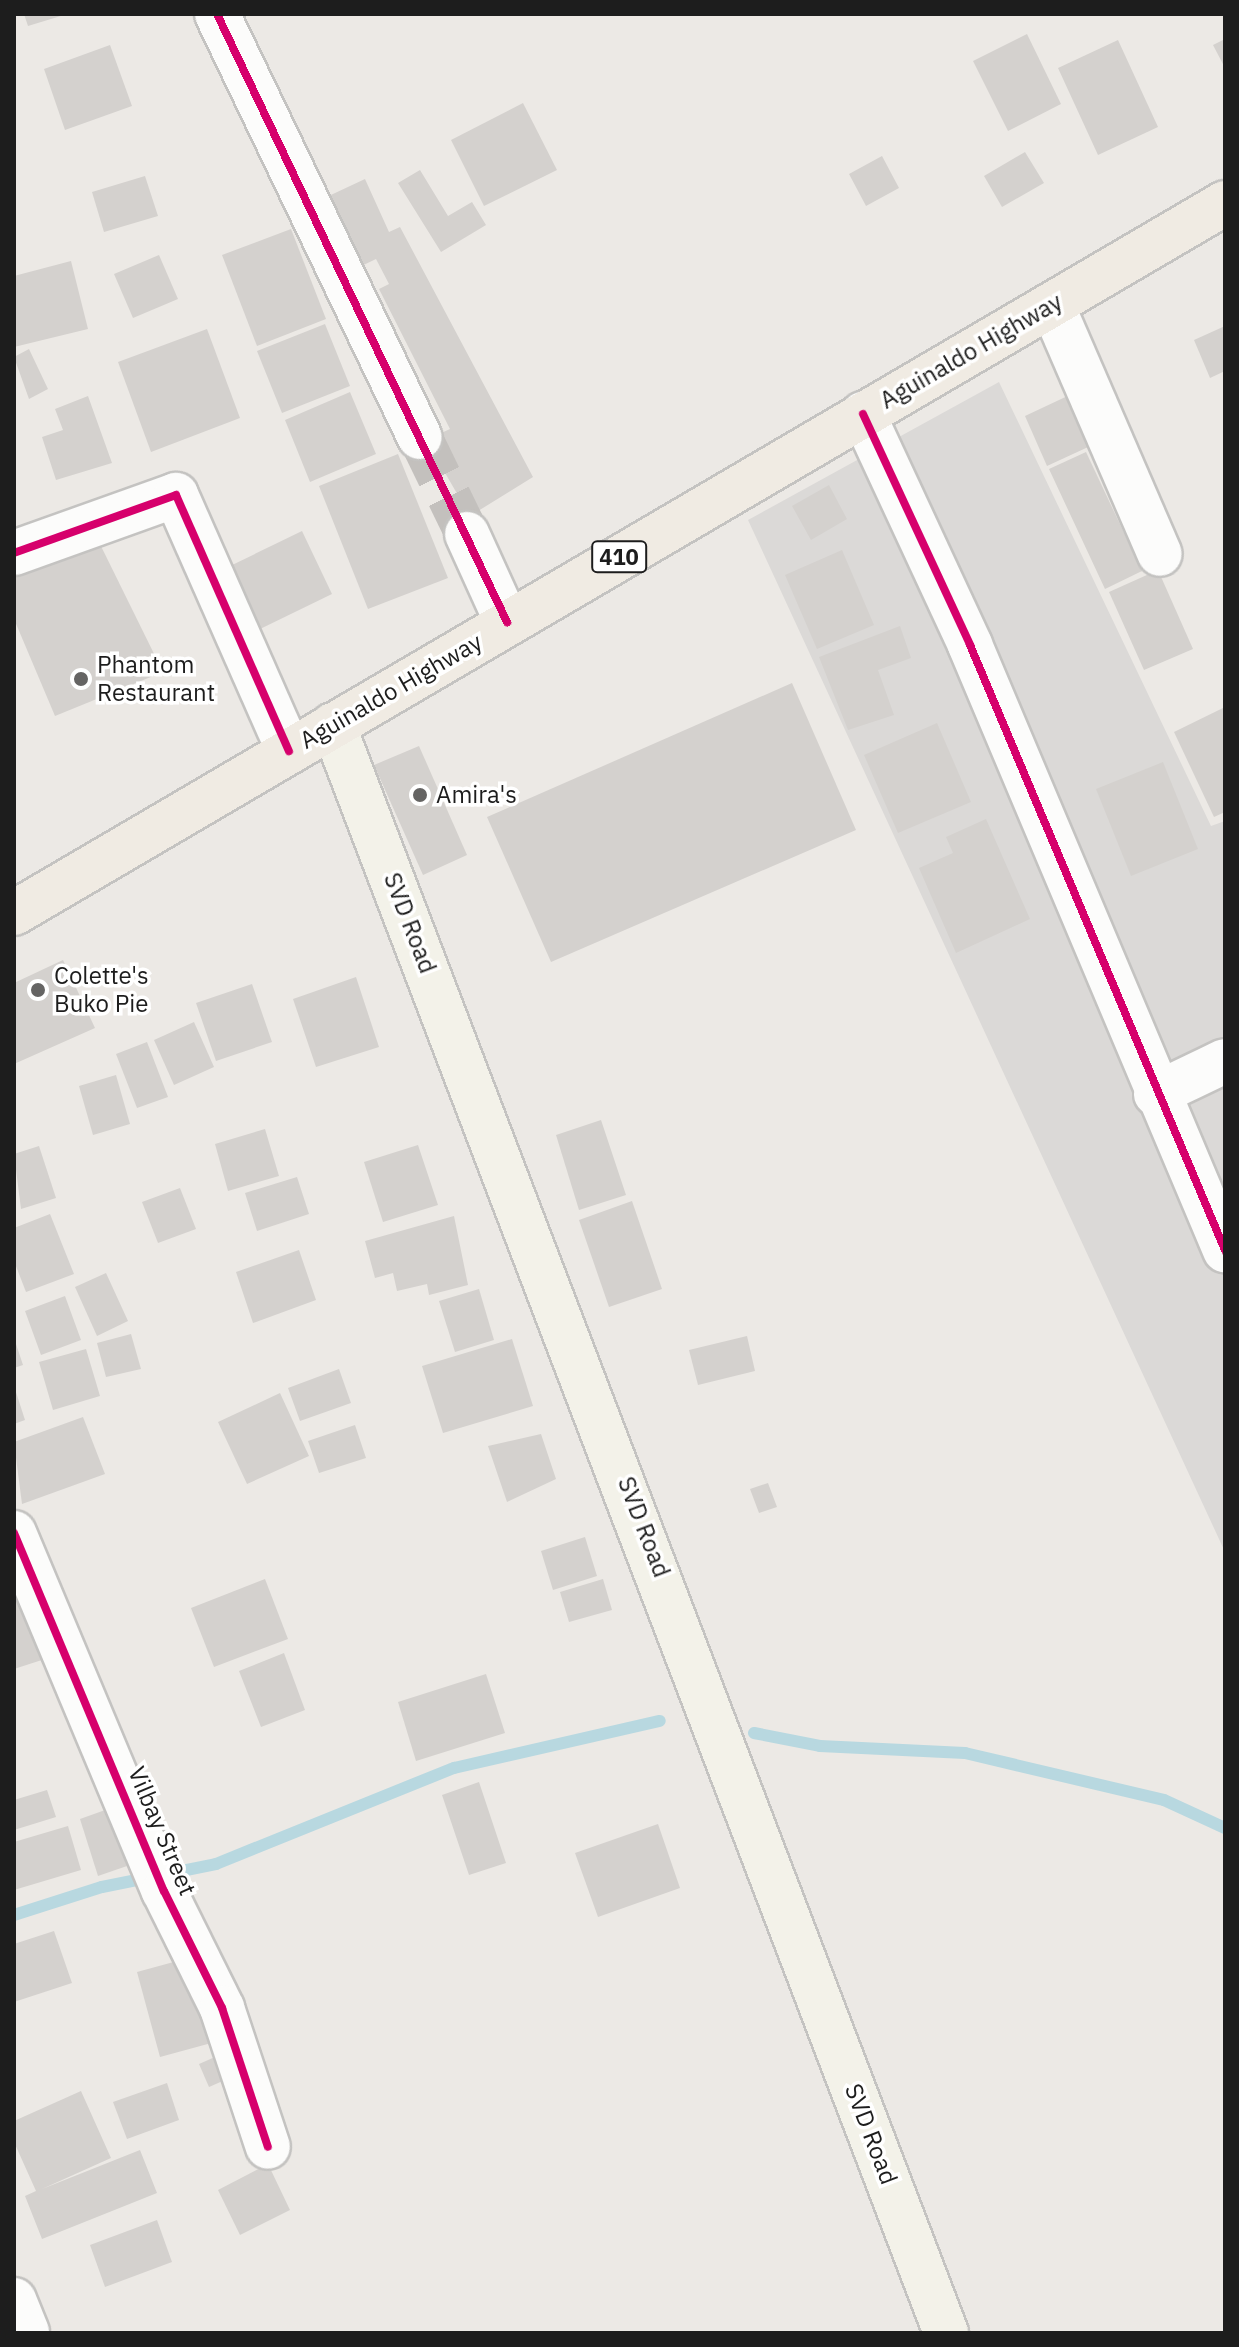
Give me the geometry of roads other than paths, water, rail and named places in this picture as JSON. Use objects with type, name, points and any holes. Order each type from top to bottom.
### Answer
[{"type":"main road","name":"Aguinaldo Highway","points":[[14,913],[1225,203]]},
{"type":"main road","name":"SVD Road","points":[[333,725],[946,2333]]},
{"type":"street","points":[[217,14],[420,437]]},
{"type":"street","points":[[1052,305],[1160,554]]},
{"type":"street","points":[[863,414],[970,645],[1156,1094],[1225,1250]]},
{"type":"street","points":[[14,553],[176,495],[289,751]]},
{"type":"street","points":[[467,534],[507,622]]},
{"type":"street","points":[[1156,1094],[1225,1061]]},
{"type":"street","name":"Vilbay Street","points":[[14,1533],[164,1891],[222,2008],[268,2147]]},
{"type":"street","points":[[14,2300],[27,2333]]},
{"type":"waterway","points":[[14,1915],[102,1887],[216,1864],[454,1768],[660,1721]]},
{"type":"waterway","points":[[754,1733],[820,1746],[965,1753],[1164,1800],[1225,1828]]},
{"type":"tunnel","points":[[420,437],[467,534]]},
{"type":"place","name":"Phantom Restaurant","points":[[81,679]]},
{"type":"place","name":"Amira's","points":[[420,795]]},
{"type":"place","name":"Colette's Buko Pie","points":[[38,990]]}]
